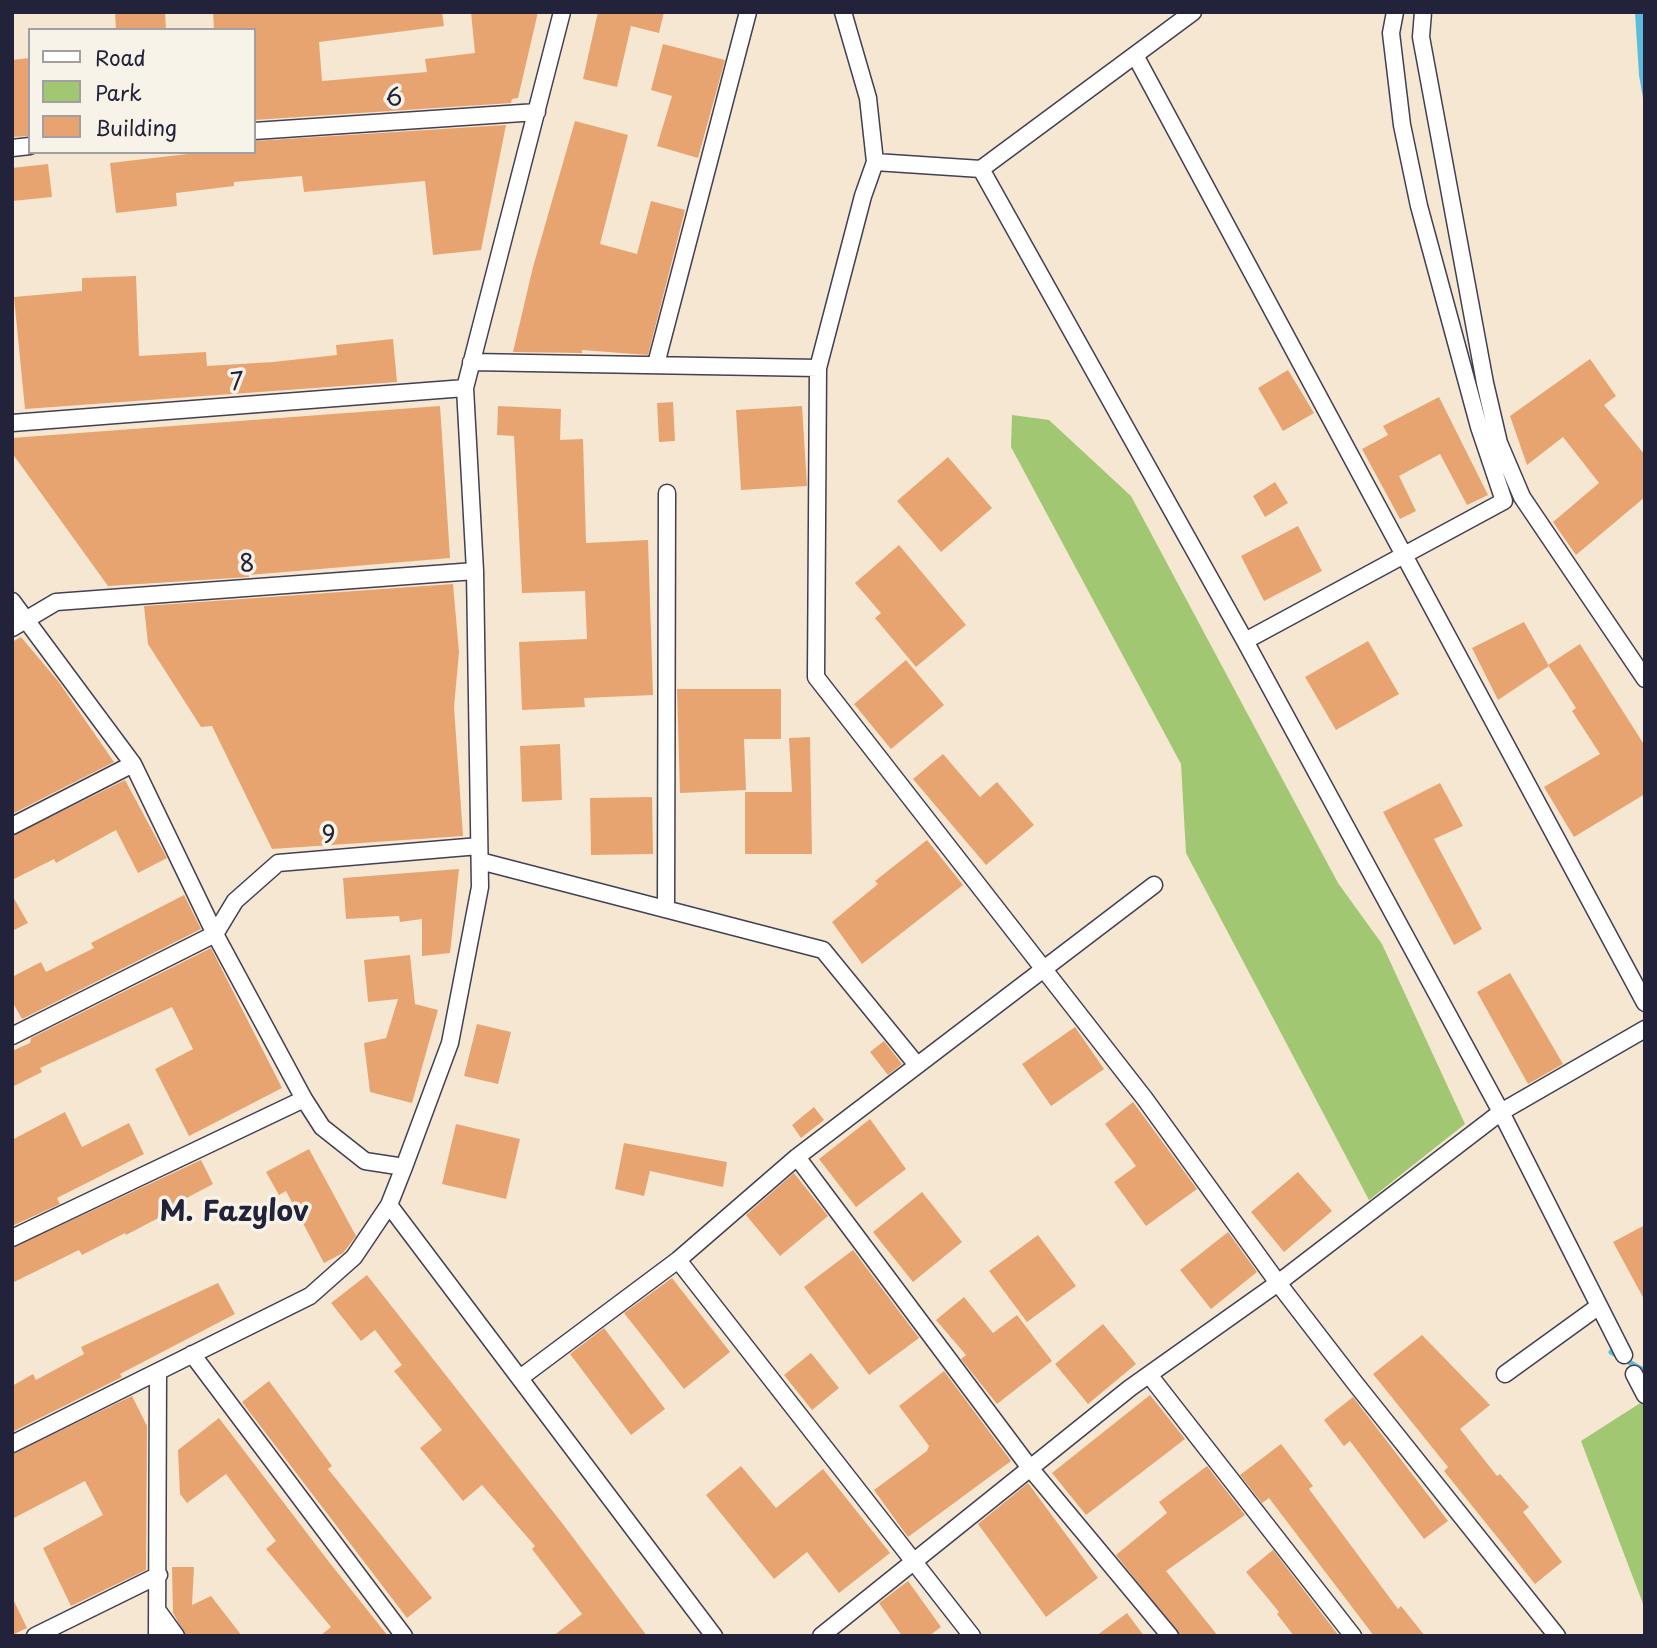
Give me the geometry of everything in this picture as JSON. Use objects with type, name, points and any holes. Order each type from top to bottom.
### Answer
[{"type":"street","points":[[12,1444],[310,1296],[354,1257],[389,1205],[404,1167],[450,1042],[480,887],[475,571],[465,388],[562,12]]},
{"type":"street","points":[[656,364],[747,12]]},
{"type":"street","points":[[843,12],[868,98],[875,162],[863,197],[818,368],[816,677],[1145,1099],[1278,1283],[1558,1636]]},
{"type":"street","points":[[875,162],[981,169],[1194,12]]},
{"type":"street","points":[[1245,641],[1504,501],[1479,427],[1419,206],[1402,125],[1391,33],[1395,12]]},
{"type":"street","points":[[1423,12],[1420,37],[1485,383],[1499,443],[1522,497],[1645,679]]},
{"type":"street","points":[[1136,57],[1645,1003]]},
{"type":"street","name":"6","points":[[256,131],[537,112]]},
{"type":"street","points":[[981,169],[1245,641],[1500,1112],[1625,1355]]},
{"type":"street","points":[[471,362],[818,368]]},
{"type":"street","name":"7","points":[[12,423],[465,388]]},
{"type":"street","points":[[666,909],[667,493]]},
{"type":"street","name":"8","points":[[12,628],[55,602],[475,571]]},
{"type":"street","points":[[12,601],[133,764],[215,933],[304,1099],[322,1127],[365,1161],[404,1167]]},
{"type":"street","points":[[12,826],[133,764]]},
{"type":"street","name":"9","points":[[215,933],[235,901],[278,863],[480,854],[666,909],[823,950],[917,1065]]},
{"type":"street","points":[[520,1378],[678,1260],[797,1157],[1042,967],[1154,885]]},
{"type":"street","points":[[12,1036],[215,933]]},
{"type":"street","points":[[821,1636],[1130,1388],[1278,1283],[1500,1112],[1645,1029]]},
{"type":"street","points":[[12,1238],[304,1099]]},
{"type":"street","points":[[797,1157],[1030,1468],[1170,1636]]},
{"type":"street","points":[[389,1205],[714,1636]]},
{"type":"street","points":[[678,1260],[972,1636]]},
{"type":"street","points":[[1505,1374],[1599,1306]]},
{"type":"street","points":[[192,1354],[404,1636]]},
{"type":"street","points":[[158,1373],[158,1636]]},
{"type":"street","points":[[1634,1374],[1645,1395]]},
{"type":"street","points":[[1150,1376],[1353,1636]]},
{"type":"street","points":[[35,1636],[159,1575]]},
{"type":"street","points":[[158,1611],[176,1636]]},
{"type":"green space","points":[[1012,415],[1049,420],[1131,496],[1338,883],[1382,944],[1465,1124],[1369,1200],[1186,853],[1181,764],[1011,447]]},
{"type":"green space","points":[[1645,1400],[1645,1609],[1581,1441]]},
{"type":"water","points":[[1635,12],[1645,12],[1645,110],[1639,75]]},
{"type":"building","points":[[115,12],[165,12],[166,28],[116,28]]},
{"type":"building","points":[[213,12],[442,12],[444,26],[319,42],[322,81],[427,72],[425,59],[475,53],[471,12],[538,12],[518,98],[512,99],[511,103],[256,120],[256,28],[214,28]]},
{"type":"building","points":[[598,12],[664,12],[659,33],[631,26],[617,87],[583,79]]},
{"type":"building","points":[[663,44],[725,60],[698,158],[657,146],[672,96],[651,90]]},
{"type":"building","points":[[28,58],[28,136],[12,137],[12,60]]},
{"type":"building","points":[[575,121],[628,135],[600,244],[637,254],[651,201],[685,210],[648,355],[582,350],[582,353],[513,352],[533,267]]},
{"type":"building","points":[[506,125],[481,250],[433,255],[425,181],[304,192],[302,176],[234,182],[234,186],[176,193],[177,206],[116,213],[110,163],[188,154],[256,154],[256,141]]},
{"type":"building","points":[[48,164],[52,197],[12,201],[12,168]]},
{"type":"building","points":[[136,276],[139,356],[206,352],[207,366],[273,362],[337,355],[336,345],[393,339],[397,382],[25,409],[14,297],[82,291],[82,278]]},
{"type":"building","points":[[1590,359],[1616,396],[1604,405],[1645,455],[1645,497],[1576,555],[1553,522],[1599,483],[1563,437],[1527,465],[1510,416]]},
{"type":"building","points":[[1288,370],[1314,413],[1283,431],[1258,388]]},
{"type":"building","points":[[1439,397],[1488,495],[1467,505],[1440,454],[1399,476],[1416,511],[1400,519],[1362,449],[1388,435],[1383,426]]},
{"type":"building","points":[[673,402],[675,441],[659,442],[657,403]]},
{"type":"building","points":[[440,406],[450,558],[249,577],[108,586],[12,453],[12,438]]},
{"type":"building","points":[[498,406],[561,409],[560,440],[583,439],[586,543],[648,540],[653,695],[584,698],[585,707],[522,710],[519,642],[587,639],[585,591],[522,593],[514,436],[497,435]]},
{"type":"building","points":[[802,406],[807,486],[741,490],[736,410]]},
{"type":"building","points":[[948,457],[992,508],[941,552],[897,501]]},
{"type":"building","points":[[1275,482],[1288,503],[1265,517],[1253,496]]},
{"type":"building","points":[[1298,526],[1322,571],[1264,601],[1241,556]]},
{"type":"building","points":[[899,545],[966,625],[916,667],[875,618],[881,613],[855,583]]},
{"type":"building","points":[[453,584],[459,652],[454,707],[463,836],[272,849],[212,726],[201,727],[148,644],[144,606]]},
{"type":"building","points":[[1524,622],[1549,666],[1498,700],[1472,648]]},
{"type":"building","points":[[21,637],[58,681],[114,762],[12,814],[12,642]]},
{"type":"building","points":[[1368,641],[1399,694],[1336,730],[1305,677]]},
{"type":"building","points":[[1580,644],[1645,746],[1645,794],[1574,837],[1544,787],[1600,754],[1572,711],[1576,708],[1548,665]]},
{"type":"building","points":[[906,660],[944,705],[891,749],[854,704]]},
{"type":"building","points":[[677,689],[781,689],[781,739],[744,739],[746,790],[680,793]]},
{"type":"building","points":[[810,737],[812,854],[745,854],[745,792],[792,792],[789,738]]},
{"type":"building","points":[[560,744],[562,800],[522,802],[520,746]]},
{"type":"building","points":[[943,754],[980,797],[997,782],[1034,825],[986,865],[913,779]]},
{"type":"building","points":[[125,780],[167,858],[138,873],[116,830],[56,863],[54,859],[12,880],[12,836]]},
{"type":"building","points":[[1440,783],[1463,826],[1434,839],[1482,929],[1454,945],[1383,812]]},
{"type":"building","points":[[652,797],[653,854],[591,855],[590,798]]},
{"type":"building","points":[[927,840],[963,885],[862,964],[832,922],[878,884],[875,881]]},
{"type":"building","points":[[459,869],[450,953],[422,956],[422,919],[400,922],[399,916],[346,919],[343,878]]},
{"type":"building","points":[[12,895],[28,923],[12,931]]},
{"type":"building","points":[[184,895],[201,929],[22,1019],[12,1001],[12,977],[41,962],[46,972],[94,948],[91,943]]},
{"type":"building","points":[[211,948],[282,1088],[189,1136],[155,1069],[193,1049],[172,1007],[40,1068],[42,1072],[12,1087],[12,1051],[30,1043],[31,1038]]},
{"type":"building","points":[[410,955],[415,1004],[438,1010],[412,1103],[370,1092],[364,1043],[386,1038],[398,999],[368,1002],[364,960]]},
{"type":"building","points":[[1510,973],[1563,1064],[1528,1084],[1477,992]]},
{"type":"building","points":[[477,1024],[511,1032],[498,1084],[464,1076]]},
{"type":"building","points":[[1075,1027],[1104,1069],[1051,1106],[1022,1064]]},
{"type":"building","points":[[884,1041],[902,1064],[888,1075],[870,1052]]},
{"type":"building","points":[[1133,1102],[1197,1189],[1146,1226],[1114,1182],[1136,1166],[1105,1124]]},
{"type":"building","points":[[814,1107],[824,1120],[801,1138],[792,1125]]},
{"type":"building","points":[[65,1112],[82,1147],[129,1123],[144,1154],[57,1198],[60,1204],[12,1226],[12,1140]]},
{"type":"building","points":[[870,1119],[906,1169],[856,1207],[819,1159]]},
{"type":"building","points":[[456,1124],[520,1139],[506,1199],[442,1184]]},
{"type":"building","points":[[624,1143],[727,1162],[723,1187],[650,1171],[644,1196],[615,1189]]},
{"type":"building","points":[[309,1149],[356,1236],[343,1253],[324,1263],[286,1191],[279,1195],[266,1172]]},
{"type":"building","points":[[201,1160],[213,1184],[164,1210],[166,1214],[126,1235],[125,1233],[82,1255],[79,1250],[12,1283],[12,1248]]},
{"type":"building","points":[[1298,1172],[1332,1211],[1284,1252],[1251,1212]]},
{"type":"building","points":[[794,1173],[828,1216],[780,1256],[746,1215]]},
{"type":"building","points":[[922,1192],[962,1242],[913,1282],[873,1232]]},
{"type":"building","points":[[1645,1225],[1645,1301],[1613,1242]]},
{"type":"building","points":[[1228,1232],[1257,1272],[1211,1309],[1180,1270]]},
{"type":"building","points":[[1038,1235],[1076,1286],[1027,1322],[989,1271]]},
{"type":"building","points":[[853,1250],[919,1338],[869,1375],[804,1287]]},
{"type":"building","points":[[367,1275],[647,1636],[553,1636],[582,1614],[532,1549],[535,1546],[482,1485],[463,1501],[420,1448],[442,1430],[394,1371],[402,1365],[375,1330],[361,1341],[331,1303]]},
{"type":"building","points":[[672,1278],[730,1352],[684,1389],[624,1313]]},
{"type":"building","points":[[218,1283],[235,1314],[120,1374],[122,1377],[12,1432],[12,1386],[33,1374],[36,1380],[84,1354],[81,1347]]},
{"type":"building","points":[[964,1297],[993,1333],[1017,1315],[1052,1361],[997,1404],[961,1359],[966,1355],[936,1320]]},
{"type":"building","points":[[1103,1324],[1136,1364],[1088,1404],[1055,1364]]},
{"type":"building","points":[[604,1328],[665,1409],[631,1435],[570,1354]]},
{"type":"building","points":[[1422,1335],[1490,1405],[1460,1429],[1497,1476],[1500,1474],[1529,1507],[1523,1512],[1562,1562],[1535,1584],[1444,1471],[1448,1467],[1373,1374]]},
{"type":"building","points":[[811,1353],[839,1388],[812,1410],[784,1375]]},
{"type":"building","points":[[944,1371],[1011,1461],[908,1537],[874,1490],[927,1451],[929,1446],[899,1406]]},
{"type":"building","points":[[269,1381],[332,1466],[328,1469],[432,1598],[407,1618],[242,1402]]},
{"type":"building","points":[[1150,1395],[1185,1439],[1086,1515],[1052,1473]]},
{"type":"building","points":[[132,1396],[147,1426],[146,1570],[71,1606],[43,1548],[103,1515],[85,1481],[12,1519],[12,1454]]},
{"type":"building","points":[[1353,1397],[1448,1521],[1424,1539],[1350,1441],[1344,1446],[1324,1420]]},
{"type":"building","points":[[219,1418],[388,1636],[320,1636],[331,1627],[266,1549],[276,1541],[226,1474],[187,1503],[180,1494],[178,1450]]},
{"type":"building","points":[[1281,1444],[1313,1486],[1309,1489],[1398,1609],[1401,1606],[1425,1636],[1374,1636],[1269,1498],[1262,1503],[1240,1475]]},
{"type":"building","points":[[741,1466],[776,1508],[823,1469],[890,1553],[839,1593],[807,1552],[774,1579],[706,1495]]},
{"type":"building","points":[[1207,1466],[1245,1515],[1166,1571],[1218,1636],[1180,1636],[1116,1555],[1167,1513],[1159,1502]]},
{"type":"building","points":[[1028,1483],[1098,1578],[1046,1617],[978,1524]]},
{"type":"building","points":[[1273,1550],[1339,1636],[1294,1636],[1277,1614],[1279,1612],[1246,1572]]},
{"type":"building","points":[[172,1567],[194,1567],[192,1605],[211,1596],[242,1636],[186,1636],[173,1613]]},
{"type":"building","points":[[908,1581],[941,1627],[929,1636],[902,1636],[879,1603]]},
{"type":"building","points":[[12,1597],[27,1628],[12,1635]]},
{"type":"building","points":[[1127,1613],[1144,1636],[1096,1636]]},
{"type":"waterway","points":[[1611,1352],[1645,1371]]},
{"type":"district","name":"M. Fazylov","points":[[234,1213]]}]
